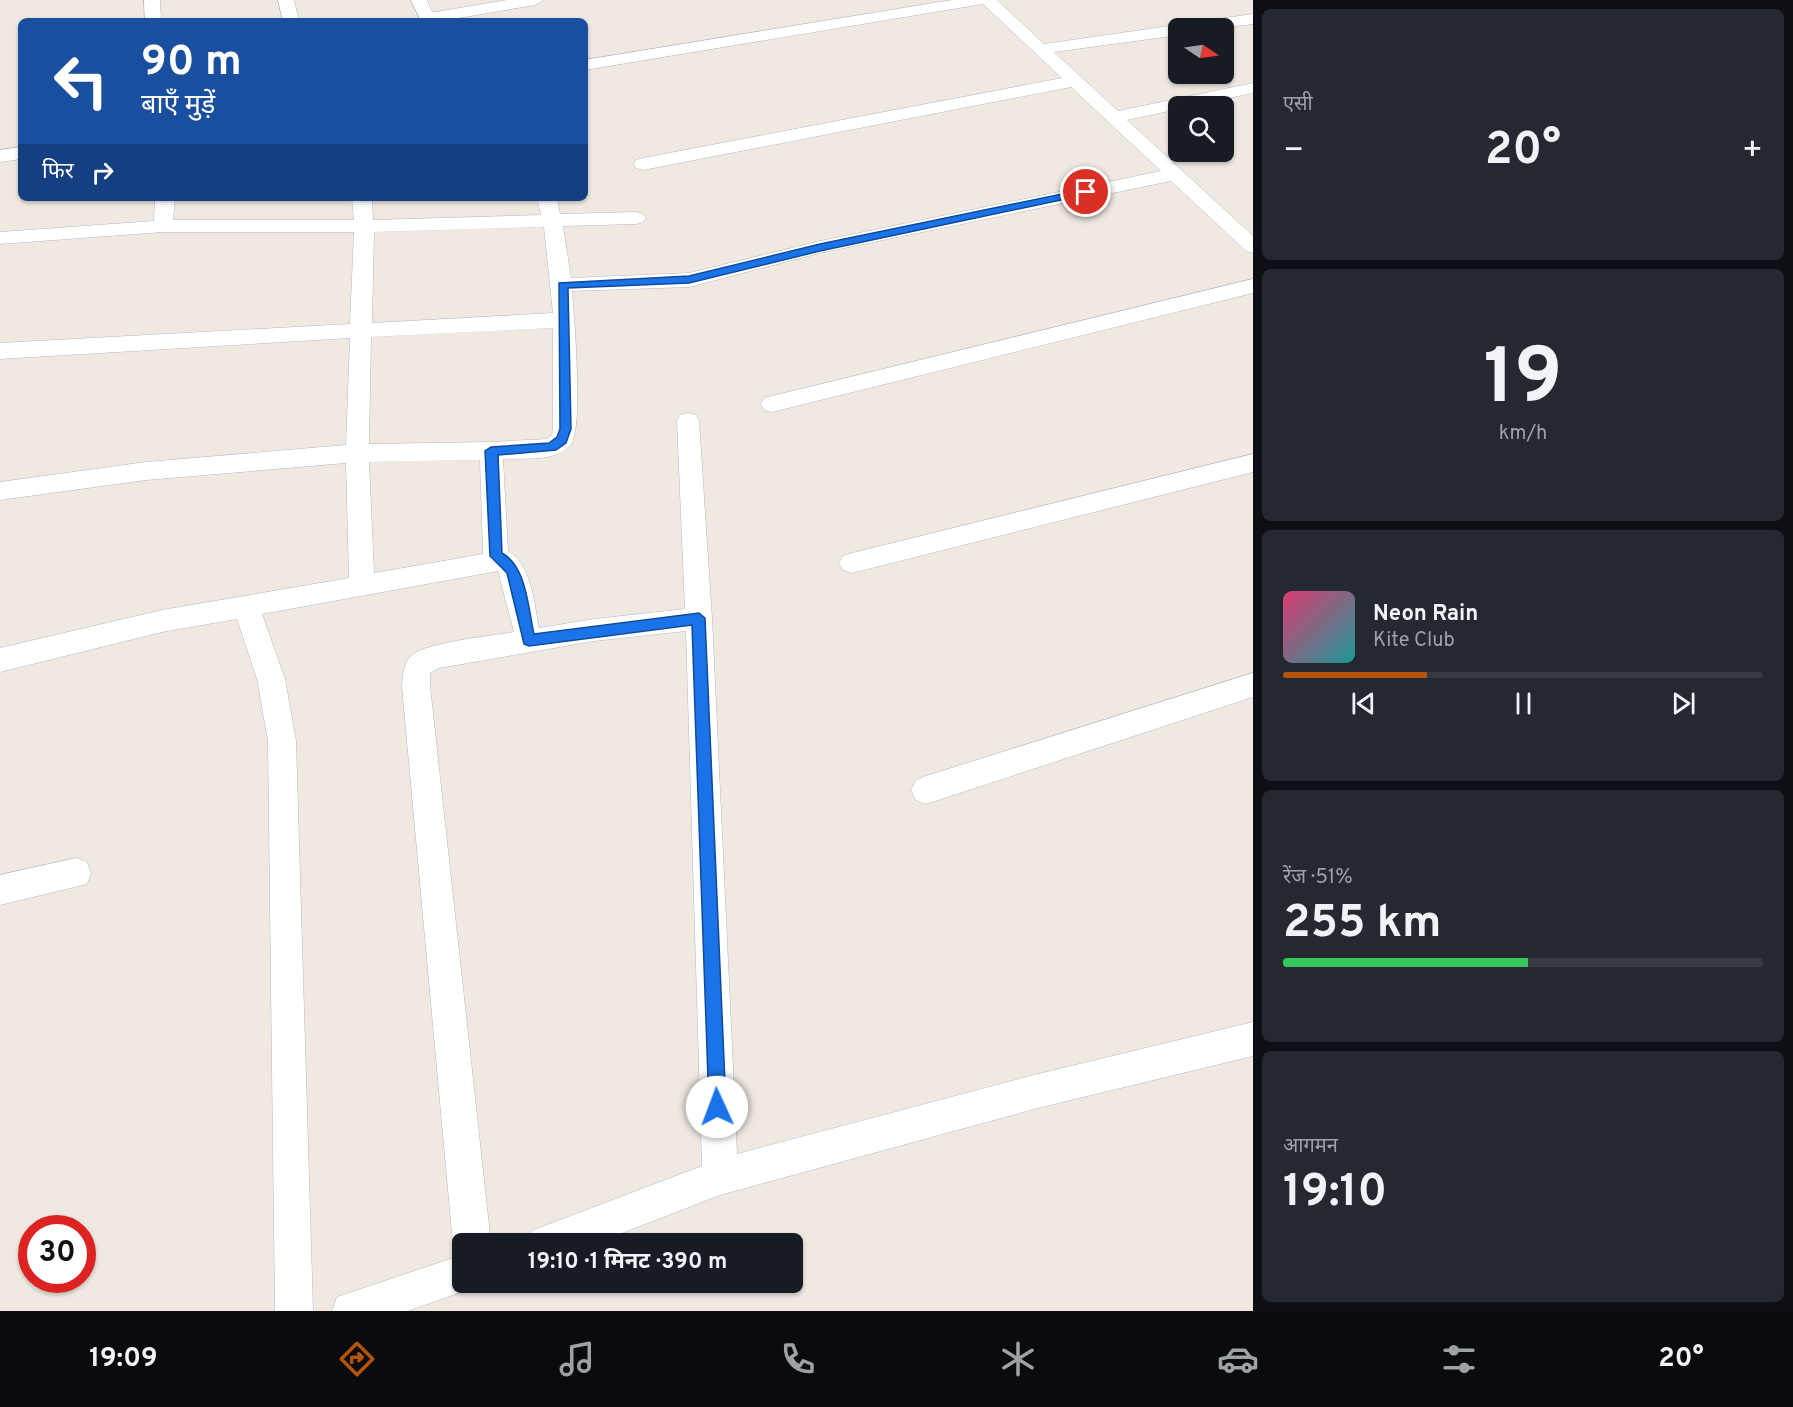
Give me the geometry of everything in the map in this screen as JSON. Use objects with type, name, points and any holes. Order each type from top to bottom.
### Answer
[{"type":"street","points":[[152,0],[153,18]]},
{"type":"street","points":[[286,0],[290,18]]},
{"type":"street","points":[[419,0],[426,16],[436,17],[535,0]]},
{"type":"street","points":[[588,65],[981,0]]},
{"type":"street","points":[[988,0],[1253,247]]},
{"type":"street","points":[[1234,22],[1253,19]]},
{"type":"street","points":[[1041,49],[1168,32]]},
{"type":"street","points":[[643,164],[1075,81]]},
{"type":"street","points":[[1115,117],[1253,88]]},
{"type":"street","points":[[0,156],[18,153]]},
{"type":"street","points":[[563,285],[689,280],[820,247],[1175,174]]},
{"type":"street","points":[[163,226],[165,201]]},
{"type":"street","points":[[362,201],[364,226],[357,453],[362,586]]},
{"type":"street","points":[[0,491],[146,471],[357,453],[491,451],[552,447],[562,440],[565,429],[565,320],[563,285],[548,201]]},
{"type":"street","points":[[0,238],[163,226],[364,226],[636,219]]},
{"type":"street","points":[[772,404],[1253,286]]},
{"type":"street","points":[[0,351],[75,345],[565,320]]},
{"type":"street","points":[[688,421],[699,618],[720,1177]]},
{"type":"street","points":[[0,660],[162,621],[492,563],[496,556],[491,451]]},
{"type":"street","points":[[852,563],[1253,463]]},
{"type":"street","points":[[496,556],[506,562],[513,572],[529,640]]},
{"type":"street","points":[[246,606],[271,679],[282,741],[294,1311]]},
{"type":"street","points":[[471,1233],[416,687],[417,670],[422,663],[437,657],[529,640],[699,618]]},
{"type":"street","points":[[926,790],[1253,685]]},
{"type":"street","points":[[0,890],[76,873]]},
{"type":"street","points":[[573,1233],[720,1177],[1038,1091],[1253,1039]]},
{"type":"street","points":[[351,1311],[452,1277]]},
{"type":"route","points":[[717,1107],[699,618],[529,640],[513,572],[506,562],[496,556],[491,451],[552,447],[562,440],[565,429],[563,285],[689,280],[820,247],[1086,192]]}]
